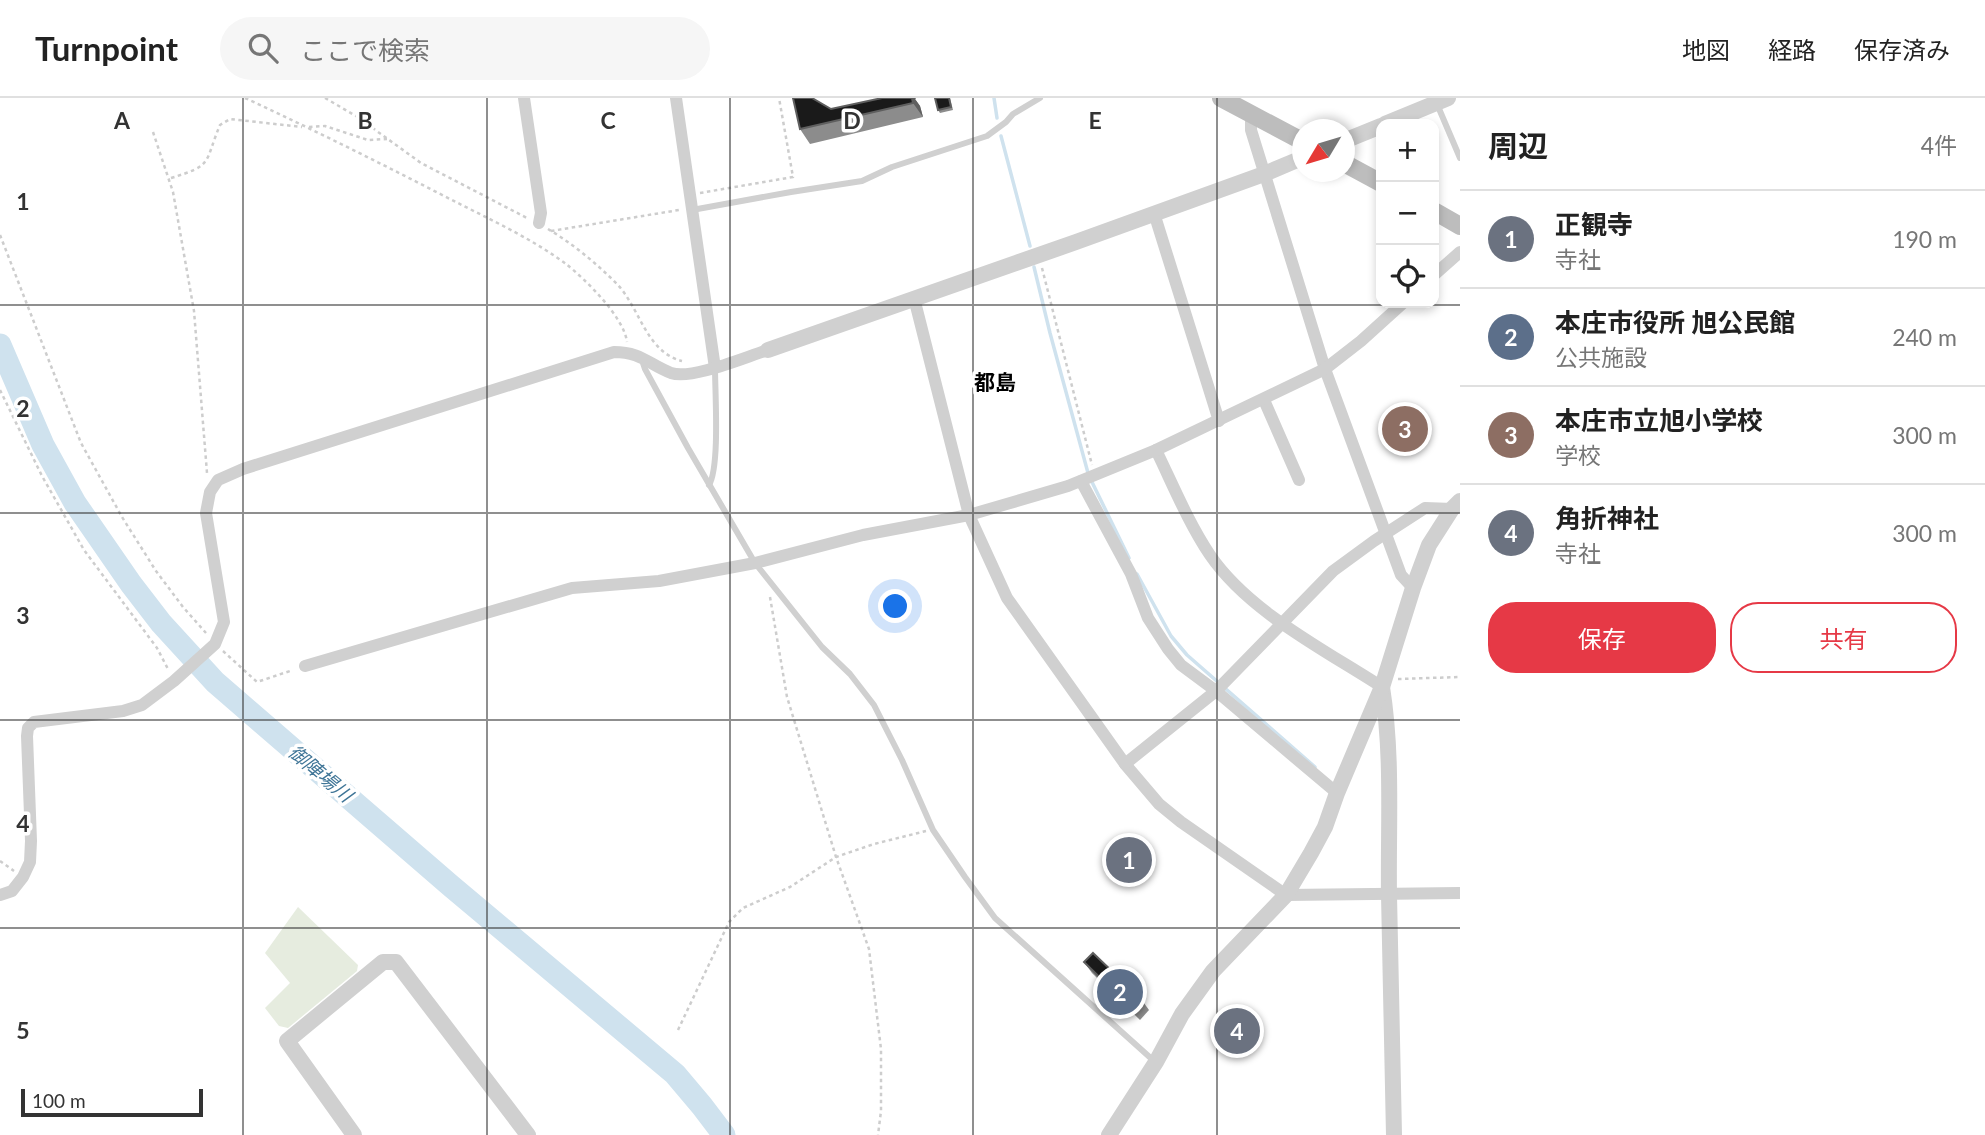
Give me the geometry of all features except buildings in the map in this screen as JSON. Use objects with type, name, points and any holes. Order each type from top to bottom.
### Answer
[{"type":"main road","points":[[1221,98],[1243,106],[1292,135]]},
{"type":"main road","points":[[1355,169],[1379,182]]},
{"type":"main road","points":[[1439,214],[1460,226]]},
{"type":"street","points":[[524,98],[541,213],[538,223]]},
{"type":"street","points":[[676,98],[715,368]]},
{"type":"street","points":[[1397,119],[1440,100]]},
{"type":"street","points":[[1243,106],[1325,369],[1401,575],[1413,588]]},
{"type":"street","points":[[1355,137],[1376,128]]},
{"type":"street","points":[[0,895],[12,891],[30,862],[28,728],[34,722],[123,711],[142,705],[174,681],[212,646],[223,622],[206,513],[210,492],[218,480],[243,469],[614,352],[626,352],[642,357],[678,374],[715,368],[1292,163]]},
{"type":"street","points":[[1154,213],[1219,421]]},
{"type":"street","points":[[1439,271],[1460,252]]},
{"type":"street","points":[[914,298],[969,515],[1007,598],[1125,764],[1159,804],[1286,895],[1460,893]]},
{"type":"street","points":[[305,666],[572,588],[659,581],[755,564],[863,535],[969,515],[1068,486],[1156,450],[1325,369],[1397,308]]},
{"type":"street","points":[[1264,400],[1299,480]]},
{"type":"street","points":[[1156,450],[1196,531],[1211,556],[1235,584],[1253,602],[1382,687]]},
{"type":"street","points":[[1081,481],[1131,574],[1148,618],[1181,665],[1216,691],[1337,793]]},
{"type":"street","points":[[1125,764],[1216,691],[1333,571],[1425,508],[1456,505]]},
{"type":"street","points":[[1111,1134],[1182,1014],[1213,971],[1286,895],[1325,827],[1382,687],[1429,545],[1456,505]]},
{"type":"street","points":[[1382,687],[1387,736],[1394,1135]]},
{"type":"street","points":[[354,1135],[287,1041],[383,962],[396,962],[528,1135]]},
{"type":"lane","points":[[692,210],[862,181],[892,167],[988,136],[1013,114],[1040,98]]},
{"type":"lane","points":[[1440,100],[1460,158]]},
{"type":"lane","points":[[642,357],[645,369],[755,564],[822,647],[850,674],[874,705],[933,830],[996,918],[1156,1062]]},
{"type":"lane","points":[[709,485],[713,479],[716,436],[715,368]]},
{"type":"path","points":[[245,98],[541,247],[565,263],[609,308],[626,335],[626,352]]},
{"type":"path","points":[[325,98],[356,116],[421,163],[538,223],[576,248],[618,285],[656,347],[673,359],[683,361]]},
{"type":"path","points":[[690,195],[793,177],[779,98]]},
{"type":"path","points":[[169,179],[195,171],[208,161],[220,125],[230,119],[307,127],[325,125],[368,140],[387,139]]},
{"type":"path","points":[[153,132],[173,192],[194,311],[209,498]]},
{"type":"path","points":[[551,231],[683,209],[692,210]]},
{"type":"path","points":[[0,235],[81,443],[121,517],[156,571],[212,646],[257,682],[305,666]]},
{"type":"path","points":[[1039,254],[1094,475]]},
{"type":"path","points":[[0,390],[42,475],[85,550],[158,648],[174,681]]},
{"type":"path","points":[[767,578],[787,697],[836,857],[869,949],[881,1049],[881,1111],[877,1135]]},
{"type":"path","points":[[1382,687],[1400,678],[1460,677]]},
{"type":"path","points":[[678,1030],[729,922],[743,908],[790,887],[836,857],[874,844],[933,830]]},
{"type":"path","points":[[0,861],[23,877]]},
{"type":"shaded area","points":[[298,907],[358,965],[357,971],[288,1028],[279,1026],[265,1008],[290,983],[265,953]]},
{"type":"waterway","points":[[994,98],[997,118]]},
{"type":"waterway","points":[[1001,136],[1030,246]]},
{"type":"waterway","points":[[1034,267],[1088,473]]},
{"type":"waterway","name":"御陣場川","points":[[0,345],[43,445],[75,503],[161,623],[215,682],[451,886],[675,1074],[724,1135]]},
{"type":"waterway","points":[[1091,480],[1129,558]]},
{"type":"waterway","points":[[1137,574],[1171,636],[1187,655],[1315,767]]},
{"type":"place","name":"本庄市立旭小学校","points":[[1405,429]]},
{"type":"place","name":"正観寺","points":[[1129,860]]},
{"type":"place","name":"本庄市役所 旭公民館","points":[[1120,992]]},
{"type":"place","name":"角折神社","points":[[1237,1031]]},
{"type":"district","name":"都島","points":[[995,381]]}]
